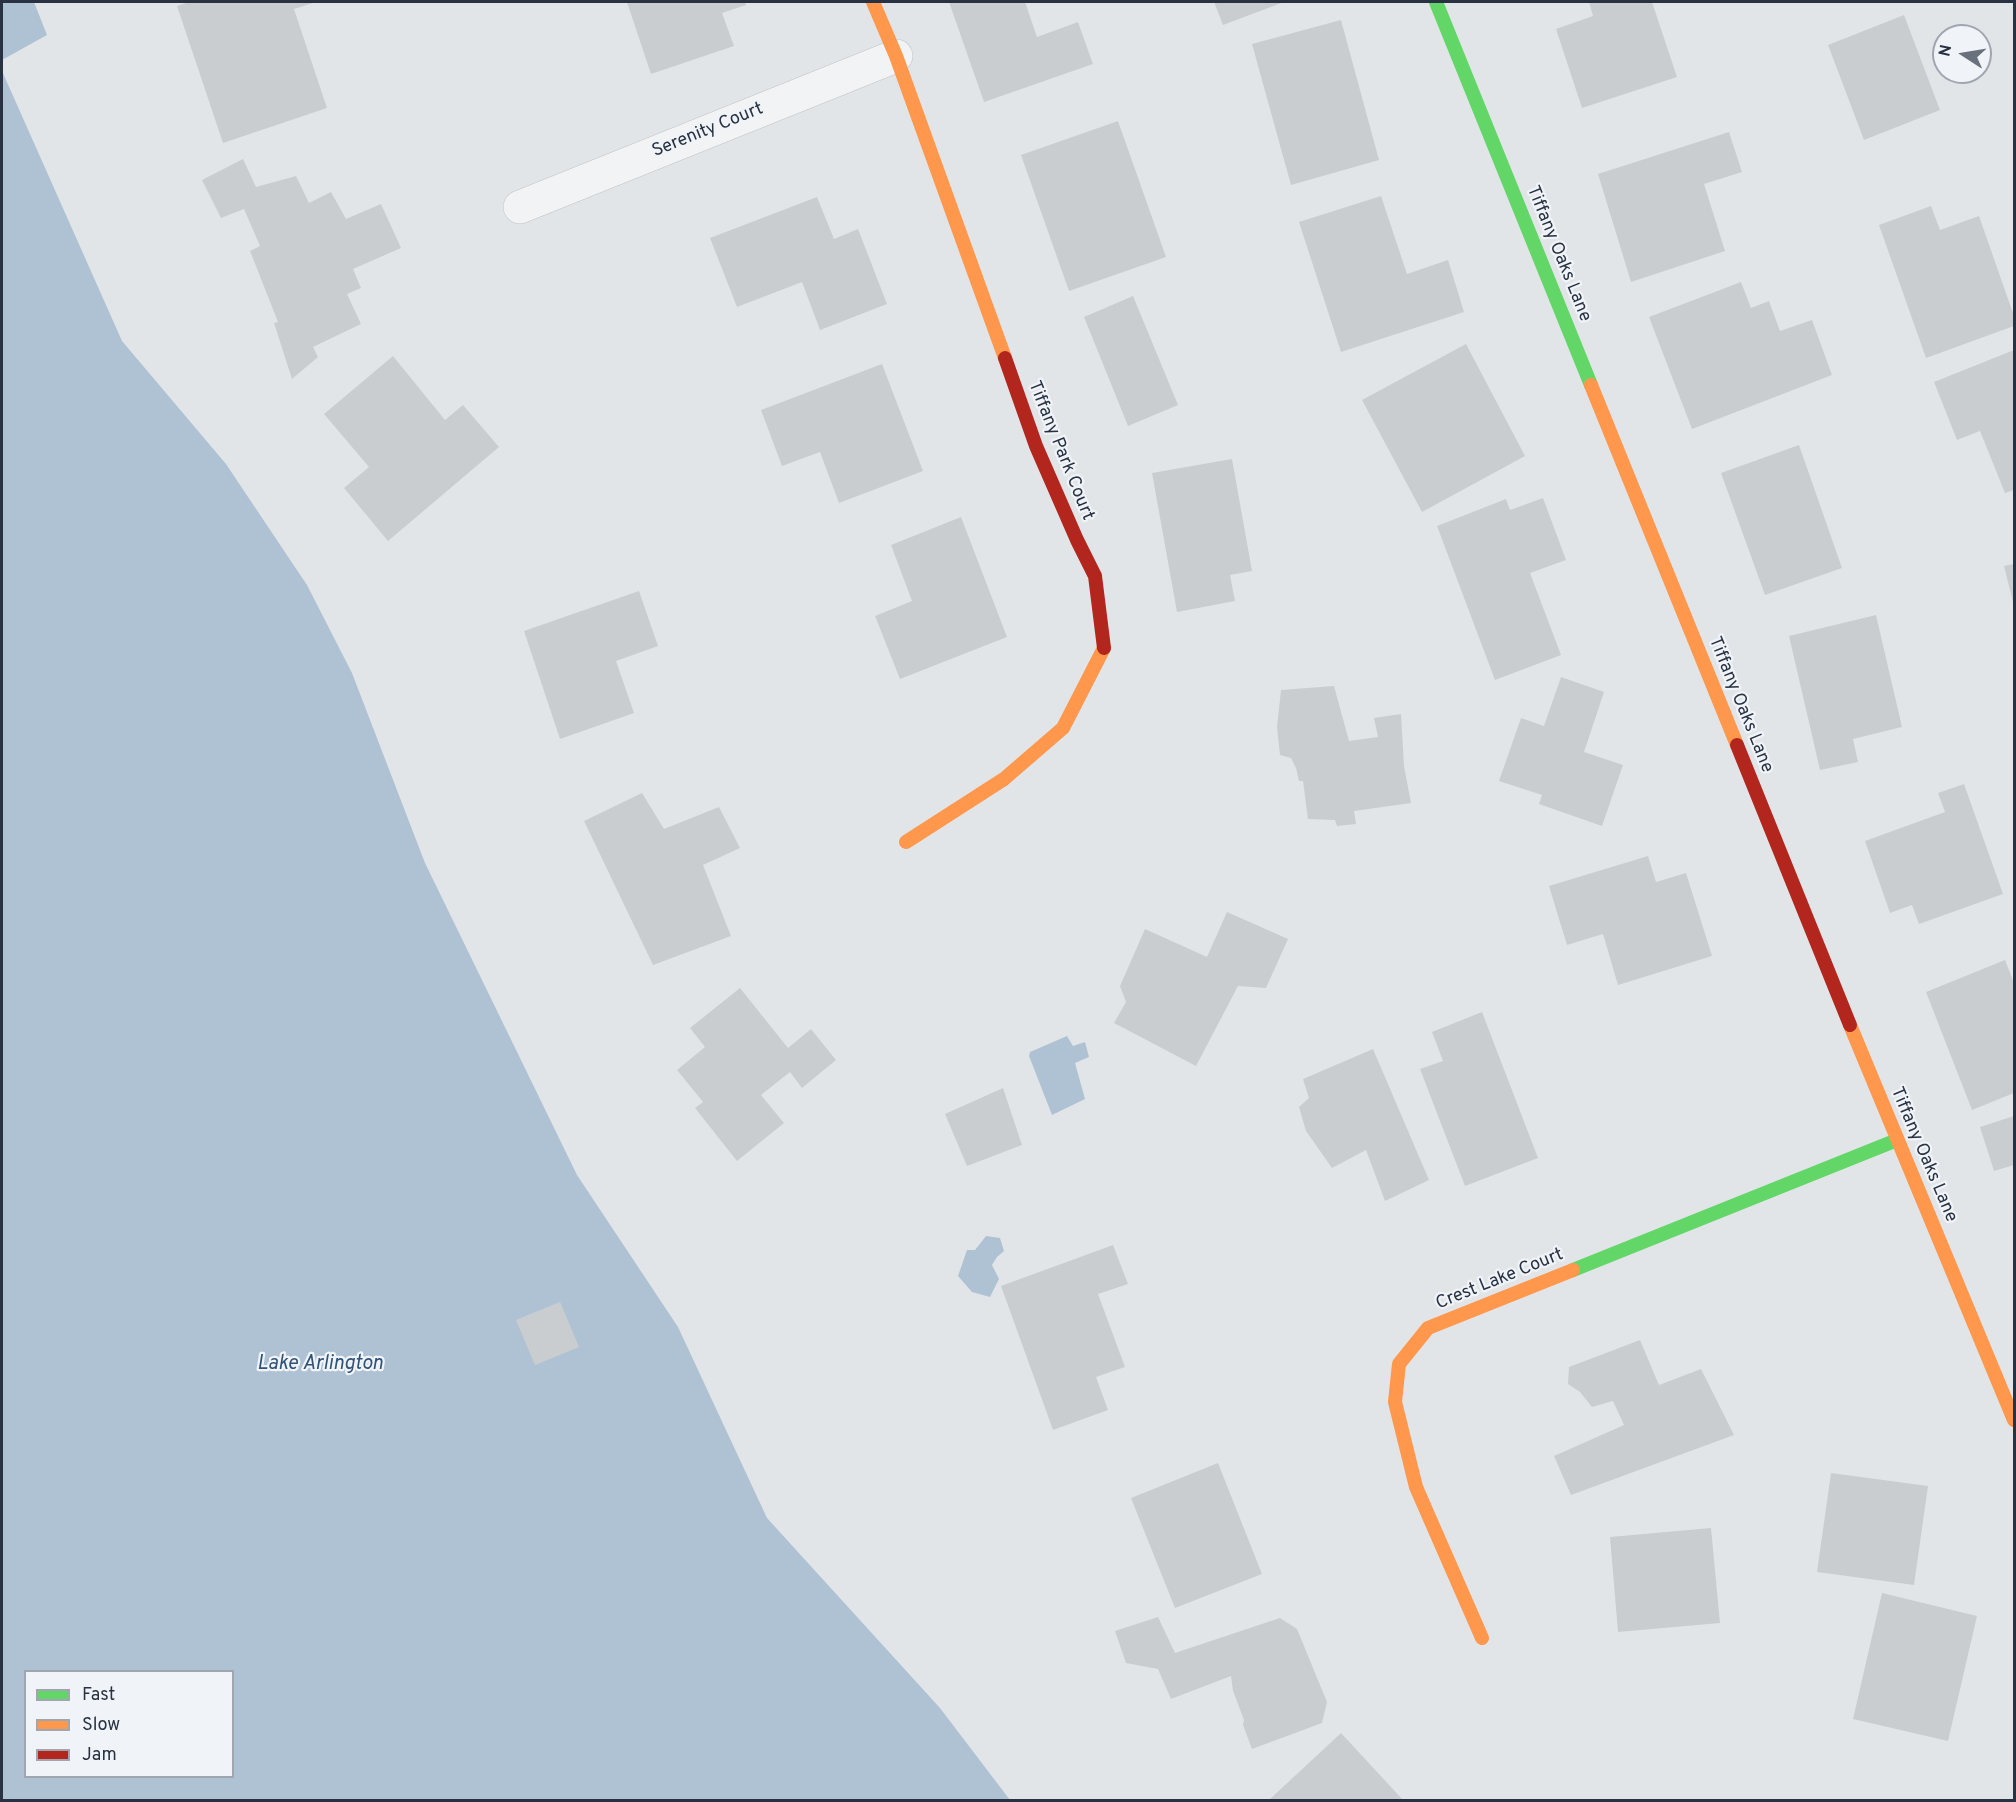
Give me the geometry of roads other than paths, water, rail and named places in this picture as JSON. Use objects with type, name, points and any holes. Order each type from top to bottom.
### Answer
[{"type":"street","name":"Tiffany Park Court","points":[[873,2],[896,56],[1036,446],[1095,576],[1105,646],[1063,728],[1004,779],[906,842]]},
{"type":"street","name":"Tiffany Oaks Lane","points":[[1436,2],[1897,1140],[2014,1420]]},
{"type":"street","name":"Serenity Court","points":[[520,207],[896,56]]},
{"type":"street","name":"Crest Lake Court","points":[[1482,1638],[1416,1487],[1395,1402],[1399,1364],[1428,1328],[1897,1140]]},
{"type":"water","points":[[2,2],[34,2],[47,35],[2,60]]},
{"type":"water","name":"Lake Arlington","points":[[2,71],[122,341],[226,464],[307,585],[352,673],[425,863],[577,1175],[678,1327],[767,1518],[940,1708],[1010,1800],[2,1800]]},
{"type":"water","points":[[1067,1036],[1073,1046],[1085,1042],[1089,1057],[1075,1063],[1085,1099],[1052,1115],[1029,1056],[1030,1052]]},
{"type":"water","points":[[986,1236],[1000,1238],[1004,1251],[992,1265],[999,1279],[990,1297],[972,1292],[958,1276],[967,1250],[975,1250]]}]
